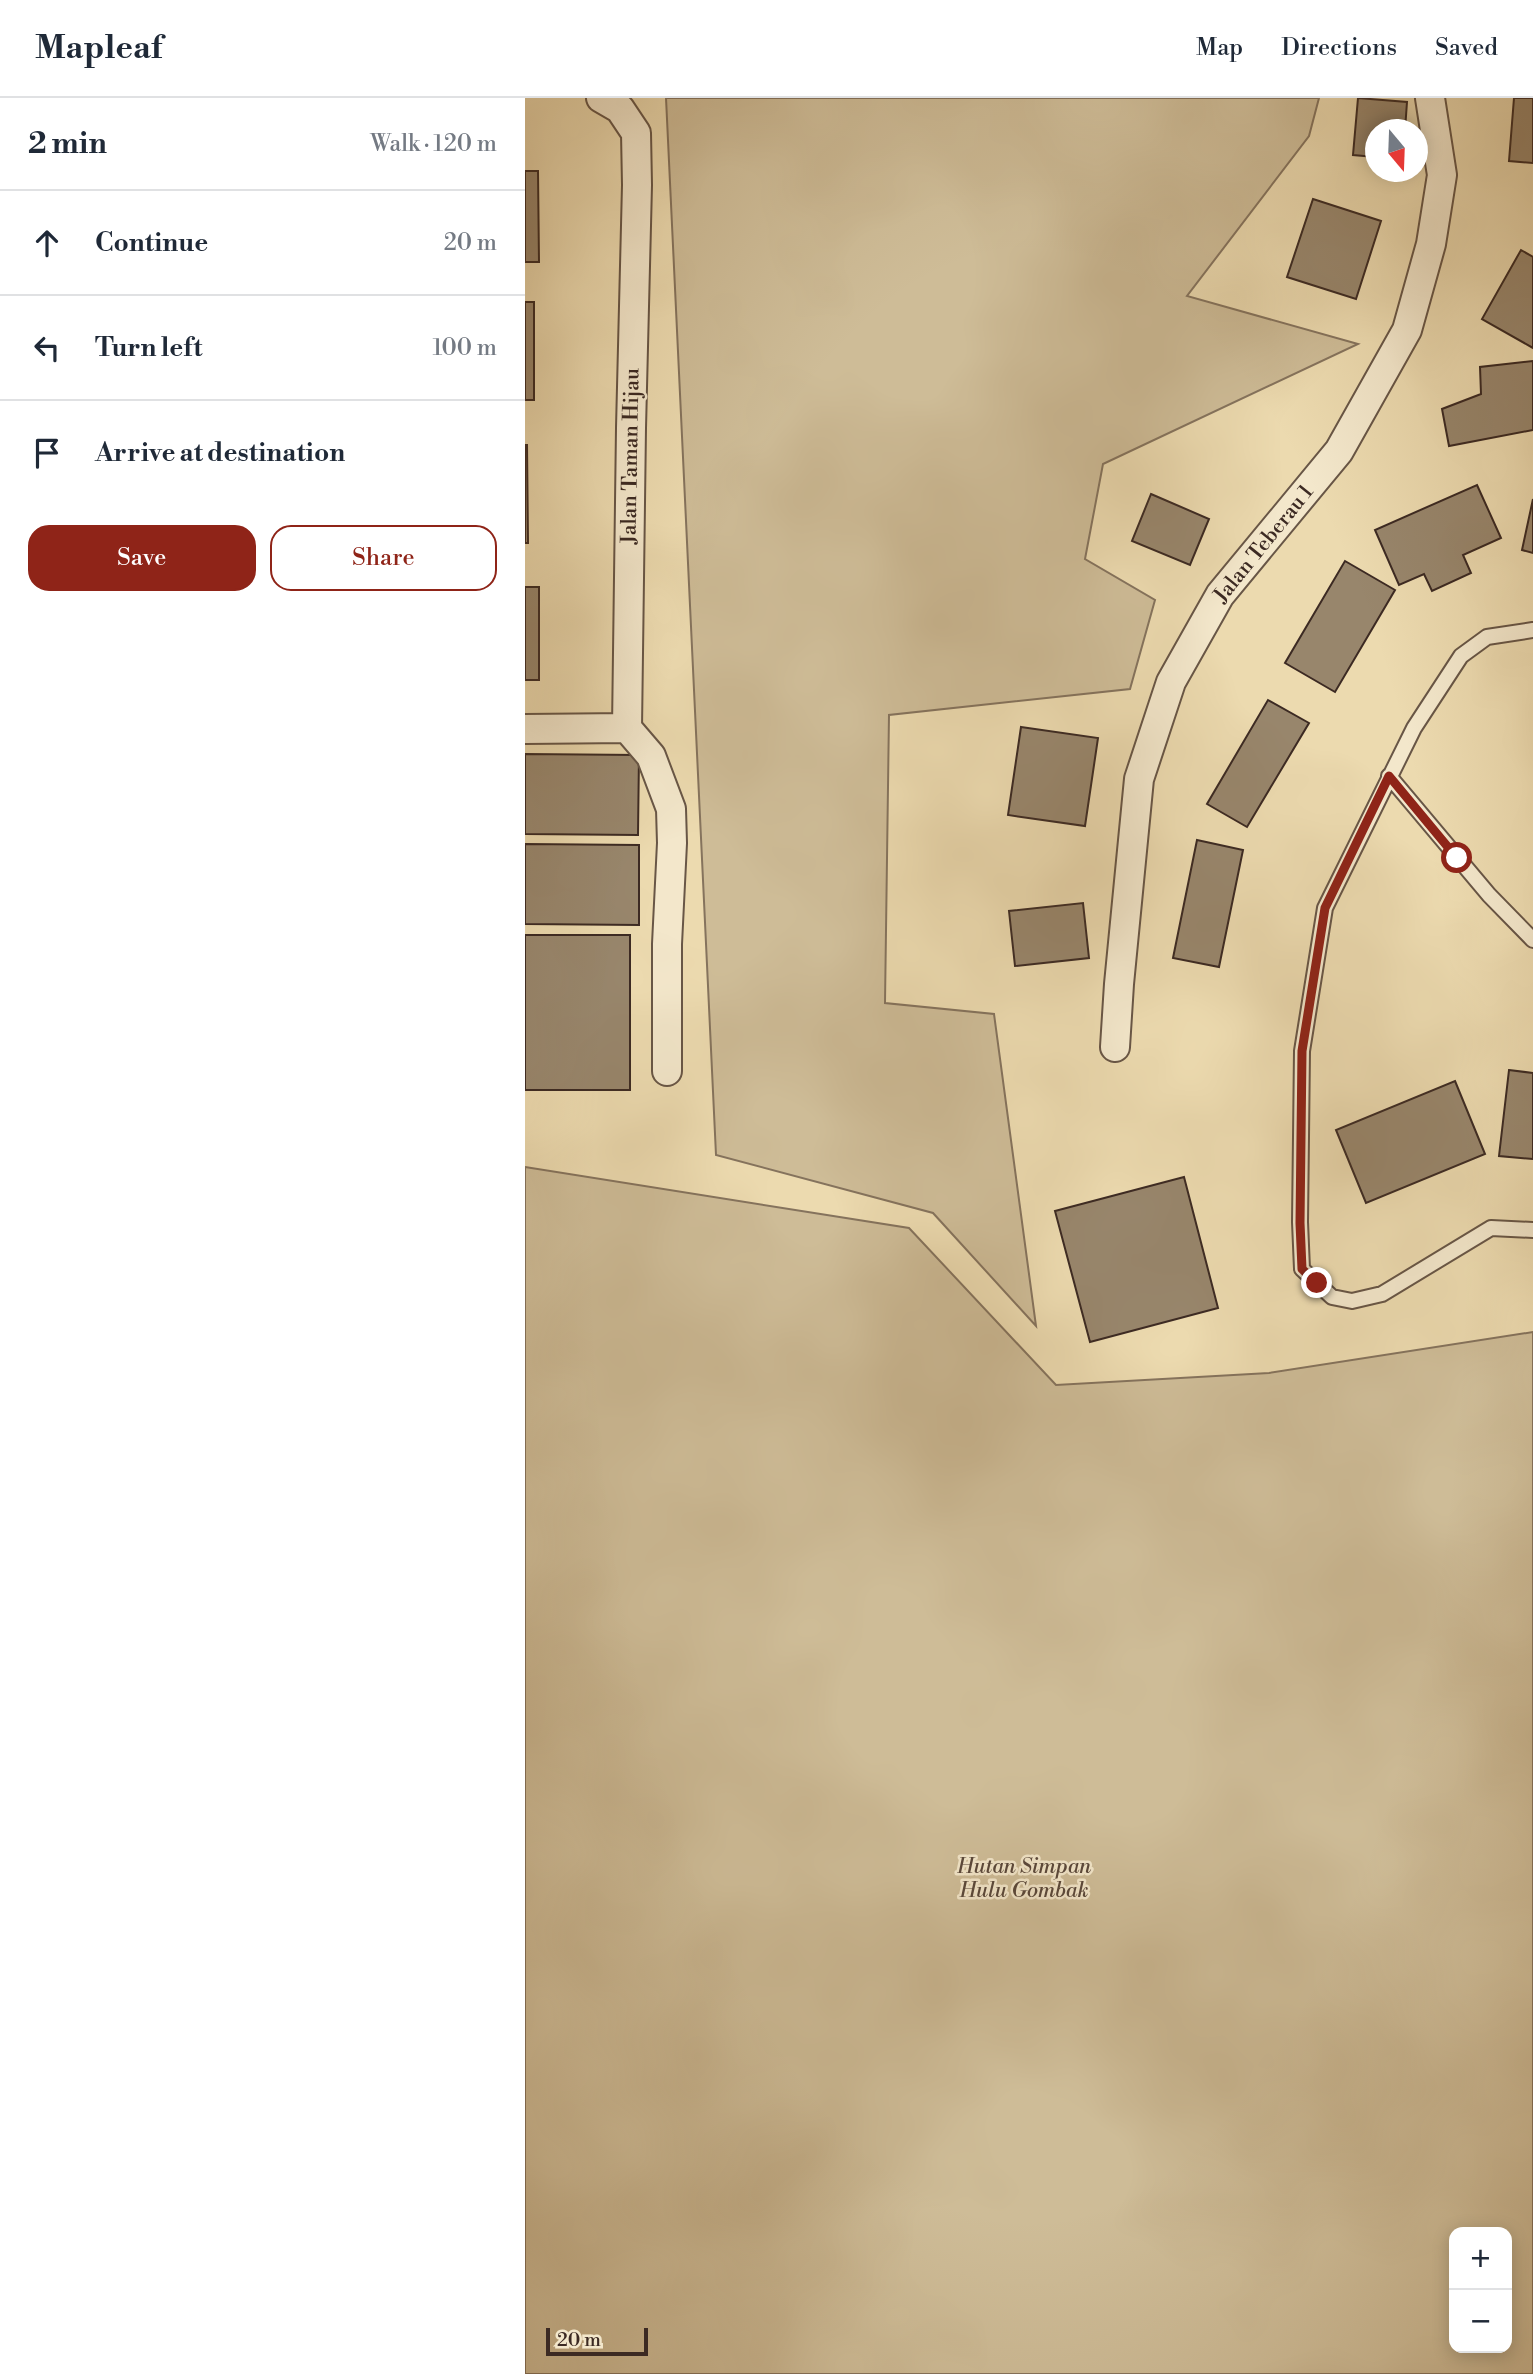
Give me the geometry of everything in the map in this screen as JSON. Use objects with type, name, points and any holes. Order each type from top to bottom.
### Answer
[{"type":"street","name":"Jalan Taman Hijau","points":[[601,98],[620,108],[636,133],[638,185],[627,727]]},
{"type":"street","name":"Jalan Teberau 1","points":[[1115,1047],[1139,779],[1167,694],[1171,682],[1220,595],[1339,451],[1407,330],[1431,244],[1442,175],[1430,98]]},
{"type":"street","points":[[525,729],[627,727],[651,756],[671,809],[667,1071]]},
{"type":"lane","points":[[1533,630],[1487,637],[1461,656],[1414,728],[1325,908],[1302,1051],[1302,1269],[1332,1297],[1352,1301],[1382,1294],[1491,1228],[1533,1230]]},
{"type":"lane","points":[[1389,776],[1489,895],[1533,940]]},
{"type":"green space","points":[[666,98],[1319,98],[1309,136],[1187,296],[1358,344],[1103,464],[1085,559],[1155,600],[1130,689],[889,715],[885,1003],[994,1014],[1036,1326],[933,1213],[716,1155]]},
{"type":"green space","name":"Hutan Simpan Hulu Gombak","points":[[525,1167],[909,1228],[1056,1385],[1269,1373],[1533,1332],[1533,2374],[525,2374]]},
{"type":"building","points":[[1358,98],[1407,102],[1406,119],[1365,119],[1365,156],[1353,155]]},
{"type":"building","points":[[1514,98],[1533,98],[1533,163],[1509,161]]},
{"type":"building","points":[[525,171],[538,171],[539,262],[525,262]]},
{"type":"building","points":[[1313,199],[1381,221],[1356,299],[1287,277]]},
{"type":"building","points":[[1521,250],[1533,257],[1533,348],[1482,319]]},
{"type":"building","points":[[525,302],[534,302],[534,400],[525,400]]},
{"type":"building","points":[[1533,361],[1533,430],[1449,446],[1442,409],[1481,394],[1480,367]]},
{"type":"building","points":[[527,445],[528,543],[525,543]]},
{"type":"building","points":[[1477,485],[1501,538],[1463,555],[1471,573],[1432,591],[1424,574],[1399,585],[1375,530]]},
{"type":"building","points":[[1151,494],[1209,519],[1190,565],[1132,541]]},
{"type":"building","points":[[1533,499],[1533,553],[1522,550]]},
{"type":"building","points":[[1345,561],[1395,590],[1335,692],[1285,663]]},
{"type":"building","points":[[525,587],[539,587],[539,680],[525,680]]},
{"type":"building","points":[[1268,700],[1309,723],[1247,827],[1207,804]]},
{"type":"building","points":[[1021,727],[1098,738],[1085,826],[1008,815]]},
{"type":"building","points":[[525,754],[639,755],[638,835],[525,834]]},
{"type":"building","points":[[1197,840],[1243,850],[1219,967],[1173,958]]},
{"type":"building","points":[[525,844],[639,845],[639,925],[525,924]]},
{"type":"building","points":[[1083,903],[1089,958],[1015,966],[1009,911]]},
{"type":"building","points":[[525,935],[630,935],[630,1090],[525,1090]]},
{"type":"building","points":[[1509,1070],[1533,1073],[1533,1159],[1499,1156]]},
{"type":"building","points":[[1455,1081],[1485,1154],[1366,1203],[1336,1130]]},
{"type":"building","points":[[1184,1177],[1218,1308],[1090,1342],[1055,1211]]},
{"type":"route","points":[[1317,1283],[1302,1269],[1302,1051],[1325,908],[1389,776],[1457,858]]}]
